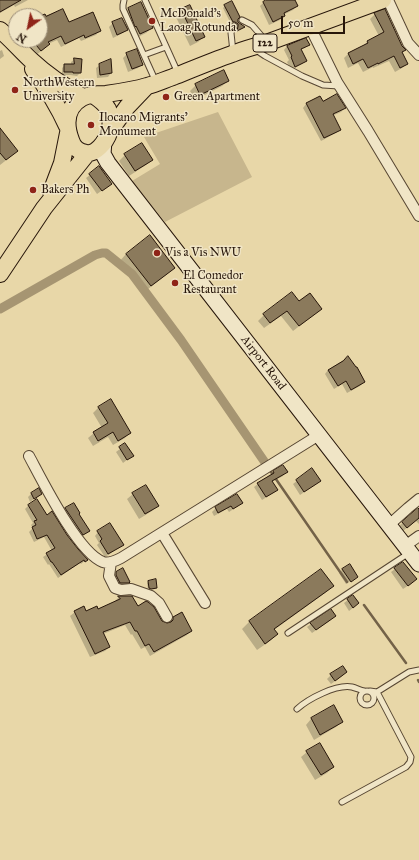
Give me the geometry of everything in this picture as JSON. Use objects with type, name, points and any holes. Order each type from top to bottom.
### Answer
[{"type":"main road","name":"122","points":[[88,96],[152,85],[383,0]]},
{"type":"main road","points":[[0,30],[8,38]]},
{"type":"main road","points":[[18,48],[26,62],[34,71],[61,112],[72,145],[81,152],[100,156],[108,163]]},
{"type":"main road","points":[[19,48],[52,78],[69,89],[100,99],[108,108],[110,115],[104,154],[108,163]]},
{"type":"main road","name":"122","points":[[107,136],[127,107],[152,85]]},
{"type":"main road","points":[[44,208],[62,163],[67,129],[67,117],[73,106],[88,96]]},
{"type":"main road","points":[[0,274],[44,208],[90,153],[100,147],[107,136]]},
{"type":"main road","name":"Airport Road","points":[[108,163],[411,554]]},
{"type":"street","points":[[388,0],[408,44],[419,56]]},
{"type":"street","points":[[310,27],[340,86],[419,216]]},
{"type":"street","points":[[29,456],[72,533],[96,557],[108,563],[121,558],[319,435]]},
{"type":"street","points":[[389,525],[419,500]]},
{"type":"street","points":[[162,533],[205,603]]},
{"type":"street","points":[[411,554],[419,536]]},
{"type":"street","points":[[111,562],[109,576],[115,588],[121,590],[131,589],[151,596],[160,604],[167,617]]},
{"type":"lane","points":[[124,0],[122,5],[144,55],[152,85]]},
{"type":"lane","points":[[145,0],[179,74]]},
{"type":"lane","points":[[242,20],[252,25],[267,42]]},
{"type":"lane","points":[[233,54],[231,33],[234,26]]},
{"type":"lane","points":[[144,55],[166,47]]},
{"type":"lane","points":[[252,47],[265,56],[302,76],[323,85],[340,86]]},
{"type":"lane","points":[[288,633],[411,554]]},
{"type":"lane","points":[[297,709],[327,691],[338,687],[353,687],[377,692],[409,672],[419,670]]},
{"type":"lane","points":[[342,802],[406,767],[410,762],[411,757],[377,692]]},
{"type":"shaded area","points":[[218,112],[252,177],[165,222],[132,181],[160,164],[144,137]]},
{"type":"building","points":[[0,0],[21,0],[0,12]]},
{"type":"building","points":[[266,0],[295,0],[298,6],[284,13],[285,16],[273,22],[263,2]]},
{"type":"building","points":[[232,1],[240,17],[238,22],[245,27],[237,31],[238,24],[233,22],[224,5]]},
{"type":"building","points":[[141,2],[153,28],[140,34],[136,26],[135,27],[128,8]]},
{"type":"building","points":[[190,5],[205,37],[196,41],[181,9]]},
{"type":"building","points":[[63,9],[69,22],[93,12],[101,31],[85,38],[84,35],[65,44],[61,36],[48,42],[48,15]]},
{"type":"building","points":[[385,9],[402,46],[406,50],[402,52],[408,64],[400,68],[394,56],[368,68],[363,59],[353,64],[348,53],[368,43],[367,41],[384,32],[374,13]]},
{"type":"building","points":[[122,18],[128,30],[117,35],[112,22]]},
{"type":"building","points":[[306,38],[310,45],[301,49],[307,61],[295,67],[287,46]]},
{"type":"building","points":[[137,49],[143,65],[132,69],[126,53]]},
{"type":"building","points":[[74,58],[82,59],[81,73],[64,72],[64,64],[74,64]]},
{"type":"building","points":[[111,59],[112,73],[100,75],[99,64]]},
{"type":"building","points":[[224,70],[229,81],[200,95],[195,84]]},
{"type":"building","points":[[337,94],[346,108],[333,114],[341,130],[324,138],[306,103],[320,96],[323,101]]},
{"type":"building","points":[[0,128],[18,151],[6,160],[0,153]]},
{"type":"building","points":[[142,143],[153,160],[135,171],[124,154]]},
{"type":"building","points":[[99,166],[112,184],[102,191],[89,174]]},
{"type":"building","points":[[150,235],[175,268],[151,286],[126,254]]},
{"type":"building","points":[[292,292],[299,301],[310,293],[322,309],[299,326],[287,311],[270,323],[263,314]]},
{"type":"building","points":[[348,356],[357,367],[365,382],[351,390],[346,381],[338,386],[328,370],[343,361]]},
{"type":"building","points":[[111,399],[131,433],[118,441],[113,432],[98,441],[93,432],[108,423],[98,407]]},
{"type":"building","points":[[125,443],[134,456],[127,460],[119,447]]},
{"type":"building","points":[[283,465],[288,472],[272,481],[278,490],[266,497],[257,483],[274,473],[273,471]]},
{"type":"building","points":[[312,468],[321,481],[304,492],[296,480]]},
{"type":"building","points":[[146,485],[159,506],[145,514],[132,493]]},
{"type":"building","points":[[39,488],[42,494],[34,499],[31,493]]},
{"type":"building","points":[[237,494],[243,503],[233,509],[231,506],[218,513],[215,507]]},
{"type":"building","points":[[37,499],[47,515],[52,511],[67,535],[88,560],[85,562],[84,560],[61,575],[46,553],[55,548],[47,535],[37,539],[32,527],[36,525],[34,521],[37,520],[28,505]]},
{"type":"building","points":[[74,503],[90,531],[83,535],[65,508]]},
{"type":"building","points":[[418,508],[419,518],[407,528],[402,522]]},
{"type":"building","points":[[110,523],[124,545],[108,554],[100,541],[102,539],[97,531]]},
{"type":"building","points":[[403,562],[417,579],[408,586],[394,568]]},
{"type":"building","points":[[350,564],[358,577],[351,582],[342,569]]},
{"type":"building","points":[[123,568],[130,582],[129,583],[120,583],[116,575],[116,572]]},
{"type":"building","points":[[321,569],[334,586],[274,629],[278,634],[265,644],[249,621]]},
{"type":"building","points":[[156,579],[157,588],[149,588],[148,581]]},
{"type":"building","points":[[353,595],[359,603],[353,608],[347,599]]},
{"type":"building","points":[[118,596],[132,596],[138,606],[146,601],[148,602],[154,607],[162,621],[167,623],[171,622],[173,617],[182,612],[192,631],[154,652],[149,644],[145,646],[130,622],[103,632],[110,647],[95,654],[74,611],[84,606],[86,611],[97,606],[98,609],[120,599]]},
{"type":"building","points":[[331,609],[336,616],[316,630],[310,623]]},
{"type":"building","points":[[343,666],[347,672],[335,681],[330,674]]},
{"type":"building","points":[[334,705],[343,722],[320,735],[311,718]]},
{"type":"building","points":[[320,743],[334,767],[321,775],[306,751]]},
{"type":"waterway","points":[[0,309],[95,255],[106,253],[132,274],[181,340],[264,461]]},
{"type":"waterway","points":[[269,469],[347,582]]},
{"type":"waterway","points":[[364,605],[406,663]]},
{"type":"place","name":"McDonald's Laoag Rotunda","points":[[152,21]]},
{"type":"place","name":"NorthWestern University","points":[[15,90]]},
{"type":"place","name":"Green Apartment","points":[[166,97]]},
{"type":"place","name":"Ilocano Migrants' Monument","points":[[91,125]]},
{"type":"place","name":"Bakers Ph","points":[[33,190]]},
{"type":"place","name":"Vis a Vis NWU","points":[[157,253]]},
{"type":"place","name":"El Comedor Restaurant","points":[[175,283]]}]
